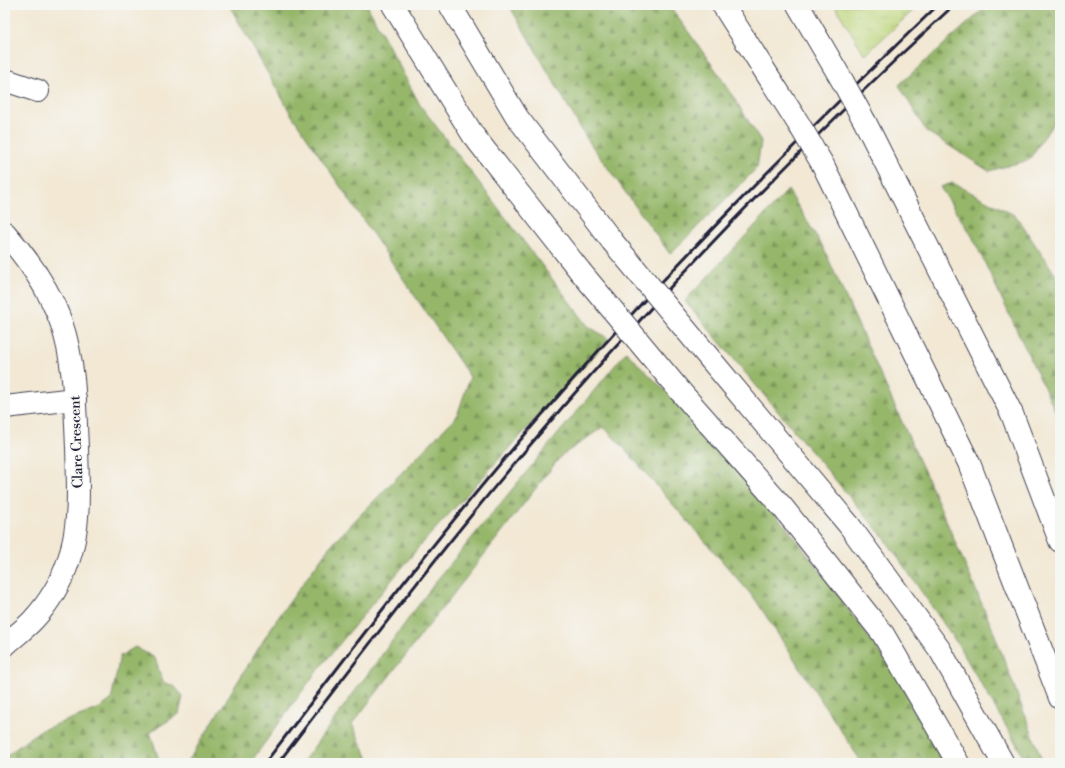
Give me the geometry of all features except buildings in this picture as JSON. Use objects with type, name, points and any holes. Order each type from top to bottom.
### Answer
[{"type":"main road","points":[[393,5],[473,136],[580,272],[680,391],[784,509],[883,634],[958,763]]},
{"type":"main road","points":[[450,5],[517,117],[612,241],[849,525],[936,644],[1003,763]]},
{"type":"main road","points":[[723,5],[823,165],[969,463],[1060,698]]},
{"type":"main road","points":[[798,5],[844,82],[865,122],[1012,414],[1060,541]]},
{"type":"main road","points":[[5,80],[38,91]]},
{"type":"main road","name":"Clare Crescent","points":[[5,233],[22,252],[36,274],[61,322],[69,355],[75,399],[78,489],[76,530],[68,562],[54,590],[35,618],[5,645]]},
{"type":"main road","points":[[5,406],[75,399]]},
{"type":"green space","points":[[229,5],[367,5],[420,105],[588,326],[609,339],[418,548],[314,675],[250,763],[187,763],[275,622],[330,546],[457,416],[470,377],[291,114]]},
{"type":"green space","points":[[509,5],[669,5],[720,76],[761,141],[757,168],[670,254],[587,139]]},
{"type":"green space","points":[[834,5],[919,5],[865,55]]},
{"type":"green space","points":[[988,5],[1060,5],[1060,113],[1029,160],[989,171],[926,131],[899,85]]},
{"type":"green space","points":[[953,183],[1016,216],[1055,274],[1060,287],[1060,421],[972,236],[940,187]]},
{"type":"green space","points":[[788,190],[823,247],[938,502],[993,630],[1043,763],[1026,763],[957,643],[885,539],[685,301]]},
{"type":"green space","points":[[626,352],[688,413],[797,540],[896,674],[943,763],[862,763],[755,599],[624,448],[603,427],[561,456],[352,724],[370,763],[302,763],[437,580]]},
{"type":"green space","points":[[135,647],[155,658],[163,682],[174,686],[183,696],[179,714],[150,732],[160,763],[5,763],[5,757],[39,731],[100,708],[111,700],[120,656]]},
{"type":"railway","points":[[265,763],[416,566],[561,392],[718,222],[772,167],[938,5]]},
{"type":"railway","points":[[278,763],[457,533],[519,458],[622,340],[784,168],[954,5]]}]
